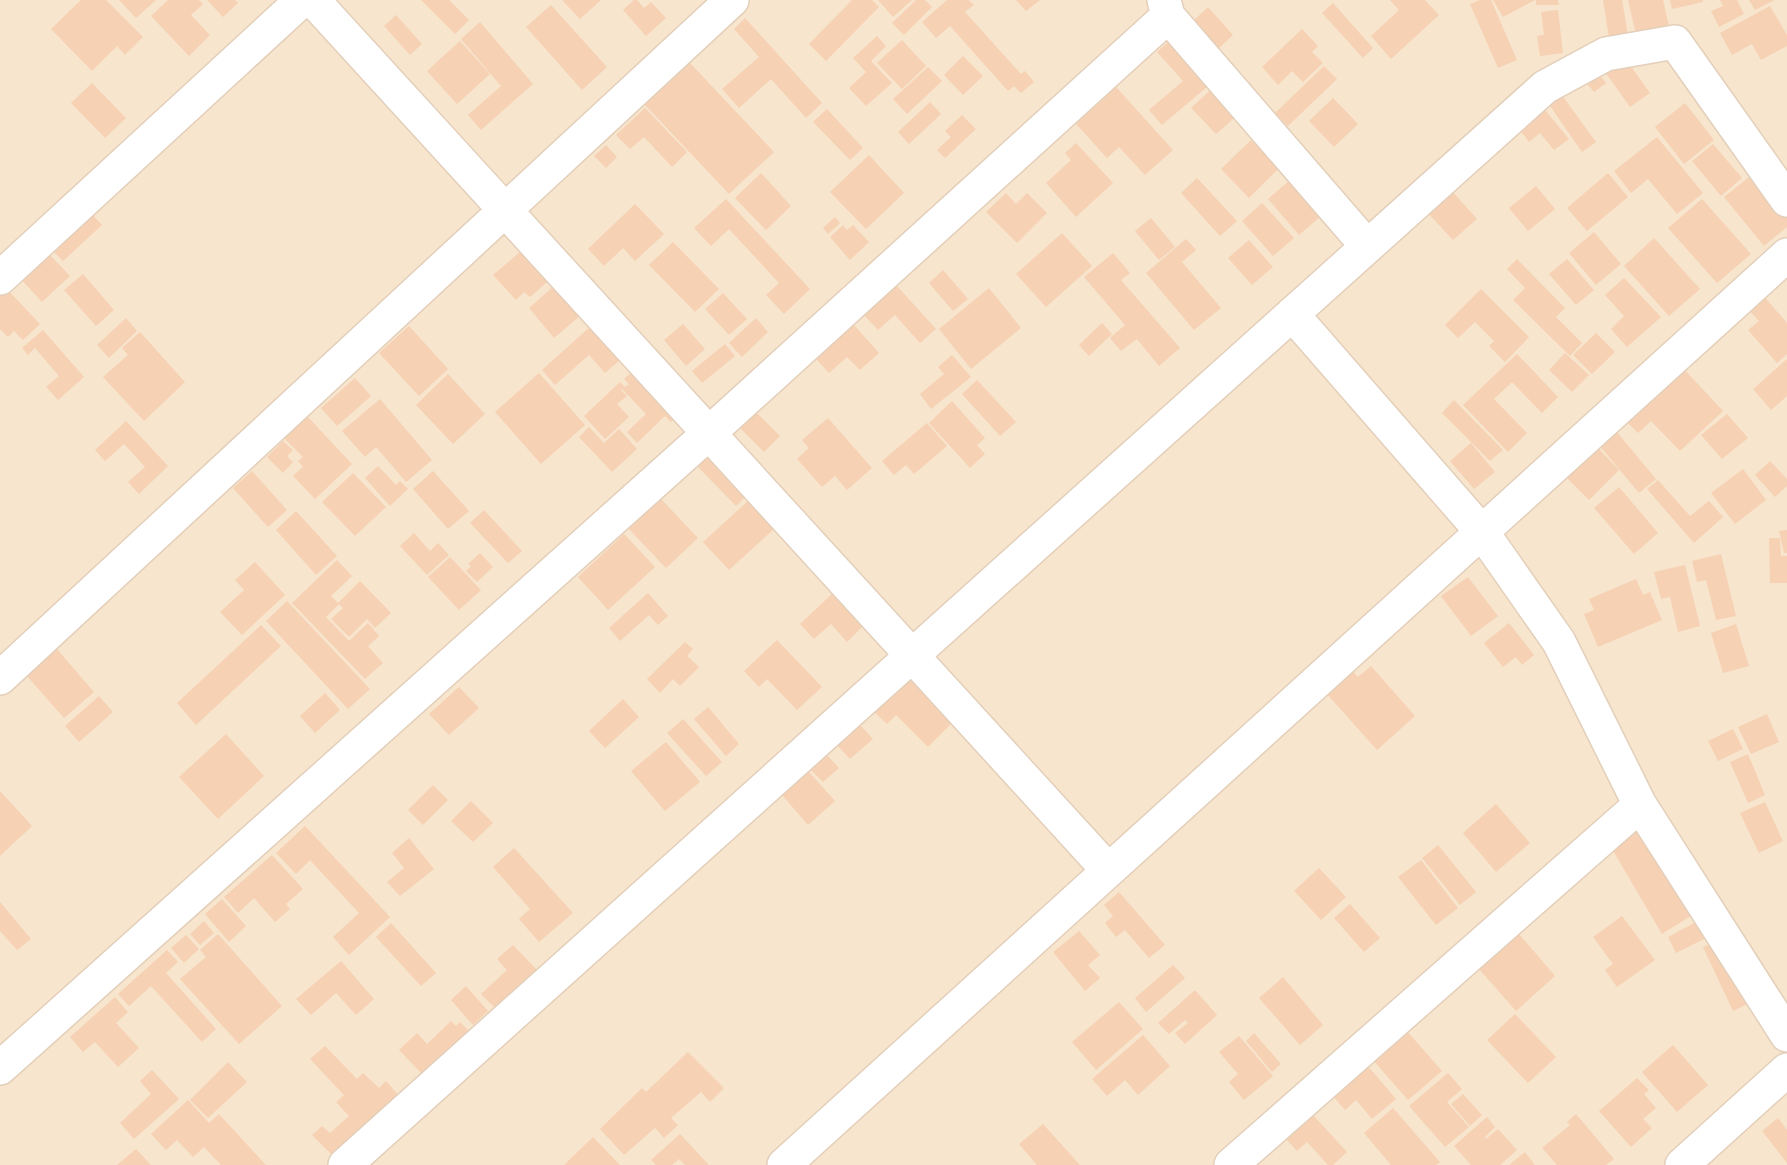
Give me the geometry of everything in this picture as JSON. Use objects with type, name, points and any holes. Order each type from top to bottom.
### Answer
[{"type":"street","points":[[0,278],[302,0]]},
{"type":"street","points":[[313,0],[1108,870]]},
{"type":"street","points":[[0,678],[732,0]]},
{"type":"street","points":[[0,1068],[709,434],[1166,8],[1367,246]]},
{"type":"street","points":[[345,1165],[1545,87],[1606,54],[1675,42],[1787,200]]},
{"type":"street","points":[[784,1165],[1787,255]]},
{"type":"street","points":[[1292,314],[1482,532],[1559,642],[1640,805],[1787,1035]]},
{"type":"street","points":[[1231,1165],[1640,805]]},
{"type":"street","points":[[1682,1165],[1787,1070]]},
{"type":"shaded area","points":[[0,0],[1787,0],[1787,1165],[0,1165]]},
{"type":"building","points":[[81,0],[106,0],[143,37],[125,55],[117,46],[92,71],[51,29]]},
{"type":"building","points":[[119,0],[156,0],[136,18]]},
{"type":"building","points":[[168,0],[199,0],[203,4],[191,15],[210,35],[189,56],[151,16]]},
{"type":"building","points":[[207,0],[235,0],[238,3],[223,17]]},
{"type":"building","points":[[421,0],[449,0],[469,20],[455,34]]},
{"type":"building","points":[[562,0],[601,0],[580,19]]},
{"type":"building","points":[[637,0],[644,8],[651,2],[666,18],[646,36],[623,10]]},
{"type":"building","points":[[852,0],[872,0],[879,7],[826,61],[809,44]]},
{"type":"building","points":[[878,0],[912,0],[893,17]]},
{"type":"building","points":[[916,0],[925,0],[932,7],[904,35],[892,23]]},
{"type":"building","points":[[947,0],[969,0],[974,5],[965,12],[1021,74],[1025,71],[1034,82],[1021,93],[1014,86],[1008,91],[950,26],[936,38],[922,22]]},
{"type":"building","points":[[1016,0],[1040,0],[1026,11]]},
{"type":"building","points":[[1390,0],[1425,0],[1439,15],[1391,59],[1371,36],[1399,10]]},
{"type":"building","points":[[1480,0],[1491,0],[1517,60],[1498,68],[1470,4]]},
{"type":"building","points":[[1493,0],[1535,0],[1503,17]]},
{"type":"building","points":[[1536,0],[1558,0],[1559,5],[1536,5]]},
{"type":"building","points":[[1603,0],[1622,0],[1628,35],[1609,38]]},
{"type":"building","points":[[1628,0],[1663,0],[1669,27],[1636,34]]},
{"type":"building","points":[[1670,0],[1703,0],[1703,2],[1672,9]]},
{"type":"building","points":[[1720,0],[1737,0],[1744,14],[1719,27],[1711,11],[1723,6]]},
{"type":"building","points":[[1749,0],[1775,0],[1755,10]]},
{"type":"building","points":[[1333,3],[1373,48],[1363,58],[1322,13]]},
{"type":"building","points":[[551,5],[607,67],[582,90],[526,27]]},
{"type":"building","points":[[1770,6],[1787,35],[1787,46],[1761,60],[1752,44],[1732,55],[1720,33]]},
{"type":"building","points":[[1208,7],[1233,35],[1218,49],[1193,21]]},
{"type":"building","points":[[1558,10],[1563,53],[1540,56],[1537,36],[1544,35],[1541,12]]},
{"type":"building","points":[[396,15],[422,44],[410,55],[384,26]]},
{"type":"building","points":[[745,18],[822,103],[806,118],[771,79],[739,108],[722,89],[759,57],[734,29]]},
{"type":"building","points":[[480,22],[533,84],[481,130],[468,115],[501,86],[461,39]]},
{"type":"building","points":[[1302,29],[1318,46],[1312,52],[1323,63],[1303,82],[1292,71],[1278,85],[1262,67]]},
{"type":"building","points":[[877,36],[886,46],[871,61],[892,83],[866,106],[849,88],[866,72],[853,58]]},
{"type":"building","points":[[1175,36],[1214,81],[1162,125],[1149,110],[1183,81],[1157,52]]},
{"type":"building","points":[[902,40],[926,66],[902,89],[877,63]]},
{"type":"building","points":[[460,41],[490,74],[457,104],[427,71]]},
{"type":"building","points":[[963,56],[983,76],[963,95],[944,75]]},
{"type":"building","points":[[1625,58],[1650,93],[1630,107],[1605,72]]},
{"type":"building","points":[[690,63],[774,152],[729,194],[645,105]]},
{"type":"building","points":[[1324,66],[1337,79],[1288,126],[1275,113]]},
{"type":"building","points":[[928,67],[942,81],[907,114],[893,99]]},
{"type":"building","points":[[1594,68],[1606,83],[1594,92],[1582,78]]},
{"type":"building","points":[[92,83],[126,118],[105,138],[71,103]]},
{"type":"building","points":[[1216,85],[1241,112],[1216,134],[1191,108]]},
{"type":"building","points":[[1116,87],[1173,150],[1145,175],[1119,147],[1107,158],[1076,124]]},
{"type":"building","points":[[1561,94],[1596,142],[1582,152],[1548,103]]},
{"type":"building","points":[[1333,98],[1358,124],[1334,147],[1309,121]]},
{"type":"building","points":[[930,102],[941,114],[909,144],[898,132]]},
{"type":"building","points":[[1685,103],[1714,140],[1684,164],[1655,127]]},
{"type":"building","points":[[645,108],[687,152],[672,167],[644,137],[630,149],[616,135]]},
{"type":"building","points":[[827,109],[863,148],[850,160],[813,122]]},
{"type":"building","points":[[1545,110],[1569,139],[1554,150],[1540,133],[1529,142],[1520,130]]},
{"type":"building","points":[[962,115],[976,129],[945,158],[937,150],[951,137],[945,131]]},
{"type":"building","points":[[1657,137],[1703,193],[1677,214],[1648,179],[1631,193],[1614,171]]},
{"type":"building","points":[[1251,140],[1279,168],[1249,198],[1221,169]]},
{"type":"building","points":[[1076,143],[1113,183],[1076,217],[1046,183],[1071,160],[1065,153]]},
{"type":"building","points":[[1713,144],[1742,178],[1721,196],[1692,161]]},
{"type":"building","points":[[606,145],[617,157],[606,168],[594,156]]},
{"type":"building","points":[[869,155],[904,193],[866,229],[830,192]]},
{"type":"building","points":[[1757,171],[1787,208],[1787,227],[1764,246],[1724,197]]},
{"type":"building","points":[[761,173],[791,206],[766,230],[735,198]]},
{"type":"building","points":[[1608,173],[1628,197],[1587,231],[1567,208]]},
{"type":"building","points":[[1296,175],[1327,211],[1299,235],[1268,199]]},
{"type":"building","points":[[1197,178],[1237,221],[1220,236],[1181,193]]},
{"type":"building","points":[[1536,186],[1555,209],[1528,231],[1509,208]]},
{"type":"building","points":[[1451,190],[1477,219],[1453,240],[1426,211]]},
{"type":"building","points":[[1006,193],[1016,204],[1027,193],[1047,213],[1017,243],[986,212]]},
{"type":"building","points":[[726,199],[810,289],[784,314],[766,295],[779,283],[729,229],[711,246],[694,228]]},
{"type":"building","points":[[1702,199],[1751,254],[1717,283],[1668,228]]},
{"type":"building","points":[[1262,203],[1294,238],[1273,256],[1242,221]]},
{"type":"building","points":[[635,204],[664,234],[635,261],[623,248],[604,266],[588,249]]},
{"type":"building","points":[[90,212],[102,225],[63,261],[51,249]]},
{"type":"building","points":[[835,217],[840,223],[828,234],[823,228]]},
{"type":"building","points":[[1151,218],[1175,247],[1159,260],[1135,231]]},
{"type":"building","points":[[843,225],[847,230],[853,225],[869,242],[850,260],[830,237]]},
{"type":"building","points":[[1594,232],[1621,264],[1596,285],[1569,253]]},
{"type":"building","points":[[1062,233],[1092,266],[1046,307],[1016,274]]},
{"type":"building","points":[[1654,238],[1700,289],[1669,316],[1624,266]]},
{"type":"building","points":[[1186,239],[1196,250],[1182,262],[1221,308],[1194,330],[1146,273]]},
{"type":"building","points":[[1249,240],[1273,267],[1252,285],[1228,258]]},
{"type":"building","points":[[673,242],[719,289],[695,312],[649,265]]},
{"type":"building","points":[[527,246],[554,276],[530,297],[524,292],[516,300],[493,275]]},
{"type":"building","points":[[48,253],[70,276],[42,302],[20,278]]},
{"type":"building","points":[[1113,253],[1130,273],[1121,280],[1180,348],[1159,366],[1137,339],[1121,351],[1110,338],[1125,325],[1084,277]]},
{"type":"building","points":[[1517,259],[1565,308],[1556,317],[1582,343],[1570,356],[1513,300],[1525,288],[1507,269]]},
{"type":"building","points":[[1567,259],[1594,290],[1576,305],[1549,274]]},
{"type":"building","points":[[943,270],[968,299],[953,311],[929,283]]},
{"type":"building","points":[[83,274],[114,310],[96,326],[64,290]]},
{"type":"building","points":[[1624,278],[1661,317],[1627,347],[1611,329],[1624,316],[1605,295]]},
{"type":"building","points":[[555,285],[581,315],[554,338],[529,308]]},
{"type":"building","points":[[897,286],[936,329],[920,343],[895,315],[878,330],[864,315]]},
{"type":"building","points":[[5,287],[40,324],[23,340],[14,331],[8,337],[0,329],[0,292]]},
{"type":"building","points":[[989,288],[1021,328],[971,369],[939,329]]},
{"type":"building","points":[[1481,289],[1529,337],[1505,362],[1489,346],[1494,341],[1475,322],[1458,338],[1445,325]]},
{"type":"building","points":[[723,293],[747,319],[729,335],[705,309]]},
{"type":"building","points":[[1761,293],[1787,323],[1787,354],[1777,363],[1748,330],[1759,321],[1746,307]]},
{"type":"building","points":[[126,318],[137,331],[109,358],[97,345]]},
{"type":"building","points":[[756,318],[768,332],[742,357],[729,343]]},
{"type":"building","points":[[1102,323],[1112,334],[1089,356],[1079,345]]},
{"type":"building","points":[[683,324],[705,349],[686,366],[664,340]]},
{"type":"building","points":[[592,325],[622,358],[605,373],[589,355],[555,385],[542,370]]},
{"type":"building","points":[[854,325],[879,353],[860,370],[847,357],[829,373],[816,359]]},
{"type":"building","points":[[409,326],[448,369],[419,396],[379,353]]},
{"type":"building","points":[[43,330],[84,377],[58,400],[46,387],[59,376],[35,348],[28,355],[22,348]]},
{"type":"building","points":[[140,332],[185,382],[144,421],[103,377],[128,355],[122,348]]},
{"type":"building","points":[[1596,333],[1615,352],[1592,374],[1573,355]]},
{"type":"building","points":[[725,344],[735,356],[702,383],[692,371]]},
{"type":"building","points":[[1565,353],[1589,375],[1572,392],[1549,370]]},
{"type":"building","points":[[1517,354],[1558,397],[1542,413],[1512,382],[1494,399],[1527,433],[1508,452],[1463,405]]},
{"type":"building","points":[[952,355],[971,377],[931,409],[920,394],[944,374],[938,367]]},
{"type":"building","points":[[1787,359],[1787,396],[1771,410],[1753,389]]},
{"type":"building","points":[[1681,366],[1723,411],[1680,451],[1651,421],[1638,433],[1624,419]]},
{"type":"building","points":[[635,369],[679,414],[671,422],[665,416],[637,443],[627,432],[646,414],[622,389],[627,396],[617,404],[629,417],[605,439],[584,416],[620,382],[625,387],[629,384],[624,379]]},
{"type":"building","points":[[539,373],[585,425],[541,464],[495,412]]},
{"type":"building","points":[[448,374],[485,414],[453,444],[416,405]]},
{"type":"building","points":[[355,378],[371,396],[337,426],[321,408]]},
{"type":"building","points":[[977,380],[1016,422],[1000,436],[962,394]]},
{"type":"building","points":[[380,399],[432,460],[406,482],[376,447],[365,457],[342,431]]},
{"type":"building","points":[[1454,400],[1503,450],[1490,461],[1442,413]]},
{"type":"building","points":[[952,401],[985,438],[977,445],[985,454],[970,468],[929,423]]},
{"type":"building","points":[[754,410],[780,436],[764,452],[738,426]]},
{"type":"building","points":[[1727,414],[1748,438],[1722,459],[1701,435]]},
{"type":"building","points":[[306,415],[352,464],[315,499],[293,476],[303,467],[298,461],[303,457],[283,437]]},
{"type":"building","points":[[828,418],[872,468],[847,490],[835,476],[822,487],[797,459],[809,448],[802,440]]},
{"type":"building","points":[[126,421],[168,466],[139,494],[128,482],[145,467],[124,444],[105,461],[95,450]]},
{"type":"building","points":[[927,423],[947,446],[914,474],[906,465],[894,475],[882,461]]},
{"type":"building","points":[[589,427],[604,443],[619,429],[637,449],[612,472],[579,437]]},
{"type":"building","points":[[1616,431],[1656,479],[1639,493],[1599,445]]},
{"type":"building","points":[[283,441],[293,450],[287,456],[293,462],[283,473],[267,457]]},
{"type":"building","points":[[1471,443],[1495,472],[1474,489],[1450,461]]},
{"type":"building","points":[[1596,446],[1619,470],[1589,500],[1565,476]]},
{"type":"building","points":[[710,452],[749,493],[736,506],[696,465]]},
{"type":"building","points":[[1770,461],[1787,479],[1787,486],[1775,497],[1755,475]]},
{"type":"building","points":[[378,466],[396,485],[400,481],[408,489],[390,506],[365,478]]},
{"type":"building","points":[[1743,469],[1766,500],[1735,524],[1711,493]]},
{"type":"building","points":[[252,471],[287,510],[268,527],[233,488]]},
{"type":"building","points":[[433,471],[469,511],[448,529],[413,489]]},
{"type":"building","points":[[353,473],[386,507],[355,536],[322,502]]},
{"type":"building","points":[[1658,480],[1690,516],[1709,501],[1723,517],[1694,543],[1647,489]]},
{"type":"building","points":[[1619,487],[1658,533],[1634,554],[1594,508]]},
{"type":"building","points":[[661,499],[698,538],[666,568],[629,529]]},
{"type":"building","points":[[749,500],[775,528],[729,570],[703,542]]},
{"type":"building","points":[[484,510],[522,551],[508,563],[470,523]]},
{"type":"building","points":[[296,511],[337,556],[316,575],[276,530]]},
{"type":"building","points":[[1787,530],[1787,553],[1784,553],[1779,531]]},
{"type":"building","points":[[414,533],[430,551],[438,543],[449,555],[427,575],[400,546]]},
{"type":"building","points":[[624,534],[655,567],[608,610],[578,577]]},
{"type":"building","points":[[1769,538],[1780,538],[1781,556],[1787,556],[1787,583],[1770,583]]},
{"type":"building","points":[[480,553],[493,567],[477,582],[466,571],[471,566],[468,564]]},
{"type":"building","points":[[1721,554],[1736,616],[1716,620],[1706,580],[1697,582],[1692,561]]},
{"type":"building","points":[[450,557],[481,590],[459,610],[428,577]]},
{"type":"building","points":[[337,560],[352,576],[331,596],[339,604],[326,617],[349,641],[368,623],[379,636],[368,646],[383,663],[365,679],[292,603]]},
{"type":"building","points":[[255,562],[285,595],[242,635],[220,612],[244,590],[235,580]]},
{"type":"building","points":[[1685,565],[1700,626],[1678,632],[1670,597],[1661,599],[1654,572]]},
{"type":"building","points":[[1468,577],[1498,616],[1471,636],[1441,596]]},
{"type":"building","points":[[1636,579],[1643,595],[1650,592],[1662,620],[1598,647],[1584,614],[1594,610],[1589,599]]},
{"type":"building","points":[[360,581],[391,613],[375,628],[367,619],[349,637],[331,619],[343,608],[338,603]]},
{"type":"building","points":[[834,592],[864,625],[847,642],[831,624],[814,639],[800,624]]},
{"type":"building","points":[[648,593],[668,616],[658,625],[649,615],[620,641],[609,628]]},
{"type":"building","points":[[287,601],[370,689],[348,709],[266,621]]},
{"type":"building","points":[[1509,623],[1534,655],[1522,665],[1516,657],[1503,667],[1484,643]]},
{"type":"building","points":[[1736,624],[1749,666],[1723,673],[1711,633]]},
{"type":"building","points":[[261,625],[281,646],[196,725],[177,703]]},
{"type":"building","points":[[777,640],[822,687],[797,710],[767,679],[759,687],[744,671]]},
{"type":"building","points":[[685,642],[693,649],[687,656],[699,667],[680,686],[673,679],[660,693],[647,679]]},
{"type":"building","points":[[56,648],[94,692],[64,718],[26,675]]},
{"type":"building","points":[[1371,666],[1415,716],[1377,750],[1326,693],[1351,669],[1358,677]]},
{"type":"building","points":[[908,676],[954,721],[928,747],[896,715],[887,724],[873,711]]},
{"type":"building","points":[[459,687],[479,708],[449,735],[429,714]]},
{"type":"building","points":[[325,693],[340,710],[315,733],[300,716]]},
{"type":"building","points":[[99,696],[113,712],[79,742],[65,726]]},
{"type":"building","points":[[623,699],[639,717],[605,748],[589,731]]},
{"type":"building","points":[[708,707],[739,744],[726,756],[694,719]]},
{"type":"building","points":[[1767,714],[1779,742],[1751,754],[1738,727]]},
{"type":"building","points":[[683,719],[722,762],[706,776],[667,733]]},
{"type":"building","points":[[859,724],[873,739],[850,759],[836,744]]},
{"type":"building","points":[[1733,729],[1743,749],[1718,761],[1708,741]]},
{"type":"building","points":[[226,734],[264,776],[218,819],[179,777]]},
{"type":"building","points":[[666,742],[700,782],[665,811],[631,771]]},
{"type":"building","points":[[1748,754],[1765,795],[1748,803],[1730,762]]},
{"type":"building","points":[[827,755],[839,768],[823,782],[811,770]]},
{"type":"building","points":[[809,772],[835,801],[808,825],[782,795]]},
{"type":"building","points":[[433,785],[448,800],[423,825],[408,810]]},
{"type":"building","points":[[0,791],[32,826],[0,856]]},
{"type":"building","points":[[471,801],[493,823],[473,842],[451,821]]},
{"type":"building","points":[[1765,802],[1783,841],[1759,853],[1740,813]]},
{"type":"building","points":[[1496,804],[1530,843],[1496,872],[1463,833]]},
{"type":"building","points":[[1643,822],[1697,912],[1662,934],[1612,849]]},
{"type":"building","points":[[305,826],[390,917],[349,955],[333,937],[359,913],[310,860],[296,874],[276,853]]},
{"type":"building","points":[[409,838],[434,869],[400,896],[387,882],[404,868],[392,853]]},
{"type":"building","points":[[1438,845],[1476,892],[1460,905],[1422,858]]},
{"type":"building","points":[[514,848],[573,913],[539,942],[519,919],[530,909],[493,867]]},
{"type":"building","points":[[272,855],[303,889],[286,904],[290,909],[275,922],[254,898],[238,913],[224,897]]},
{"type":"building","points":[[1421,860],[1458,908],[1436,925],[1398,877]]},
{"type":"building","points":[[1319,868],[1346,897],[1321,920],[1294,891]]},
{"type":"building","points":[[1119,892],[1165,945],[1149,958],[1125,930],[1116,937],[1105,923],[1113,916],[1104,905]]},
{"type":"building","points":[[222,899],[246,926],[229,942],[205,914]]},
{"type":"building","points":[[0,902],[31,939],[17,950],[0,931]]},
{"type":"building","points":[[1350,904],[1380,938],[1364,952],[1334,918]]},
{"type":"building","points":[[1622,916],[1655,960],[1617,987],[1605,970],[1613,964],[1593,937]]},
{"type":"building","points":[[1700,920],[1708,937],[1676,953],[1668,937]]},
{"type":"building","points":[[204,921],[214,933],[200,945],[190,934]]},
{"type":"building","points":[[391,923],[436,973],[421,986],[376,937]]},
{"type":"building","points":[[1079,931],[1100,955],[1088,965],[1100,978],[1085,991],[1053,952]]},
{"type":"building","points":[[218,934],[282,1006],[239,1044],[180,979],[206,957],[200,950]]},
{"type":"building","points":[[1519,934],[1555,976],[1516,1011],[1479,969]]},
{"type":"building","points":[[186,935],[199,949],[184,963],[171,948]]},
{"type":"building","points":[[1717,941],[1748,1004],[1733,1011],[1703,947]]},
{"type":"building","points":[[513,945],[537,970],[495,1008],[481,994],[507,970],[497,959]]},
{"type":"building","points":[[167,950],[178,962],[166,973],[216,1029],[202,1042],[151,986],[129,1006],[118,994]]},
{"type":"building","points":[[341,961],[374,999],[356,1015],[336,993],[311,1015],[296,999]]},
{"type":"building","points":[[1173,965],[1185,978],[1146,1012],[1135,998]]},
{"type":"building","points":[[1283,977],[1323,1025],[1300,1045],[1259,998]]},
{"type":"building","points":[[466,986],[488,1011],[473,1025],[451,1000]]},
{"type":"building","points":[[1195,990],[1217,1015],[1185,1044],[1175,1033],[1188,1023],[1185,1020],[1169,1034],[1158,1023]]},
{"type":"building","points":[[115,997],[128,1012],[116,1023],[139,1048],[118,1067],[95,1042],[83,1052],[70,1037]]},
{"type":"building","points":[[1119,1002],[1143,1029],[1096,1070],[1072,1042]]},
{"type":"building","points":[[1515,1014],[1556,1057],[1528,1083],[1487,1040]]},
{"type":"building","points":[[451,1021],[456,1026],[460,1022],[473,1035],[427,1079],[399,1050],[417,1033],[427,1044]]},
{"type":"building","points":[[1406,1030],[1442,1071],[1408,1100],[1372,1059]]},
{"type":"building","points":[[1254,1033],[1281,1064],[1272,1072],[1246,1041]]},
{"type":"building","points":[[1143,1035],[1170,1066],[1138,1095],[1125,1080],[1107,1096],[1092,1079]]},
{"type":"building","points":[[1239,1036],[1273,1076],[1244,1100],[1229,1082],[1238,1074],[1219,1052]]},
{"type":"building","points":[[1673,1045],[1708,1085],[1677,1112],[1642,1072]]},
{"type":"building","points":[[325,1046],[357,1079],[363,1073],[379,1088],[386,1081],[400,1097],[335,1158],[312,1135],[322,1126],[330,1133],[349,1116],[336,1102],[344,1095],[310,1059]]},
{"type":"building","points":[[688,1052],[724,1088],[710,1102],[701,1092],[671,1118],[678,1125],[664,1138],[655,1128],[624,1155],[600,1129],[642,1088],[646,1092]]},
{"type":"building","points":[[228,1062],[247,1082],[208,1118],[190,1100]]},
{"type":"building","points":[[1367,1065],[1396,1099],[1372,1119],[1356,1100],[1345,1110],[1332,1095]]},
{"type":"building","points":[[152,1070],[179,1099],[134,1139],[120,1123],[151,1094],[140,1081]]},
{"type":"building","points":[[1448,1073],[1462,1089],[1447,1102],[1469,1127],[1445,1147],[1409,1106]]},
{"type":"building","points":[[1637,1078],[1649,1090],[1644,1094],[1656,1108],[1643,1119],[1652,1128],[1631,1147],[1599,1111]]},
{"type":"building","points":[[1463,1094],[1482,1115],[1470,1126],[1451,1104]]},
{"type":"building","points":[[188,1100],[209,1123],[219,1114],[266,1165],[221,1165],[204,1147],[193,1157],[177,1140],[166,1150],[151,1134]]},
{"type":"building","points":[[1393,1108],[1440,1162],[1436,1165],[1391,1165],[1364,1133]]},
{"type":"building","points":[[1312,1114],[1347,1152],[1333,1165],[1328,1165],[1307,1142],[1297,1151],[1286,1139]]},
{"type":"building","points":[[1576,1114],[1614,1159],[1606,1165],[1557,1165],[1542,1148],[1570,1125],[1567,1122]]},
{"type":"building","points":[[1487,1117],[1495,1127],[1485,1137],[1486,1139],[1498,1129],[1517,1150],[1500,1165],[1471,1165],[1454,1146]]},
{"type":"building","points":[[1778,1118],[1787,1130],[1787,1163],[1762,1131]]},
{"type":"building","points":[[1043,1124],[1080,1165],[1037,1165],[1019,1144]]},
{"type":"building","points":[[680,1134],[709,1165],[685,1165],[679,1159],[672,1165],[656,1165],[651,1160]]},
{"type":"building","points":[[593,1137],[620,1165],[564,1165]]},
{"type":"building","points":[[136,1149],[151,1165],[117,1165]]},
{"type":"building","points":[[1525,1152],[1535,1165],[1509,1165]]}]
